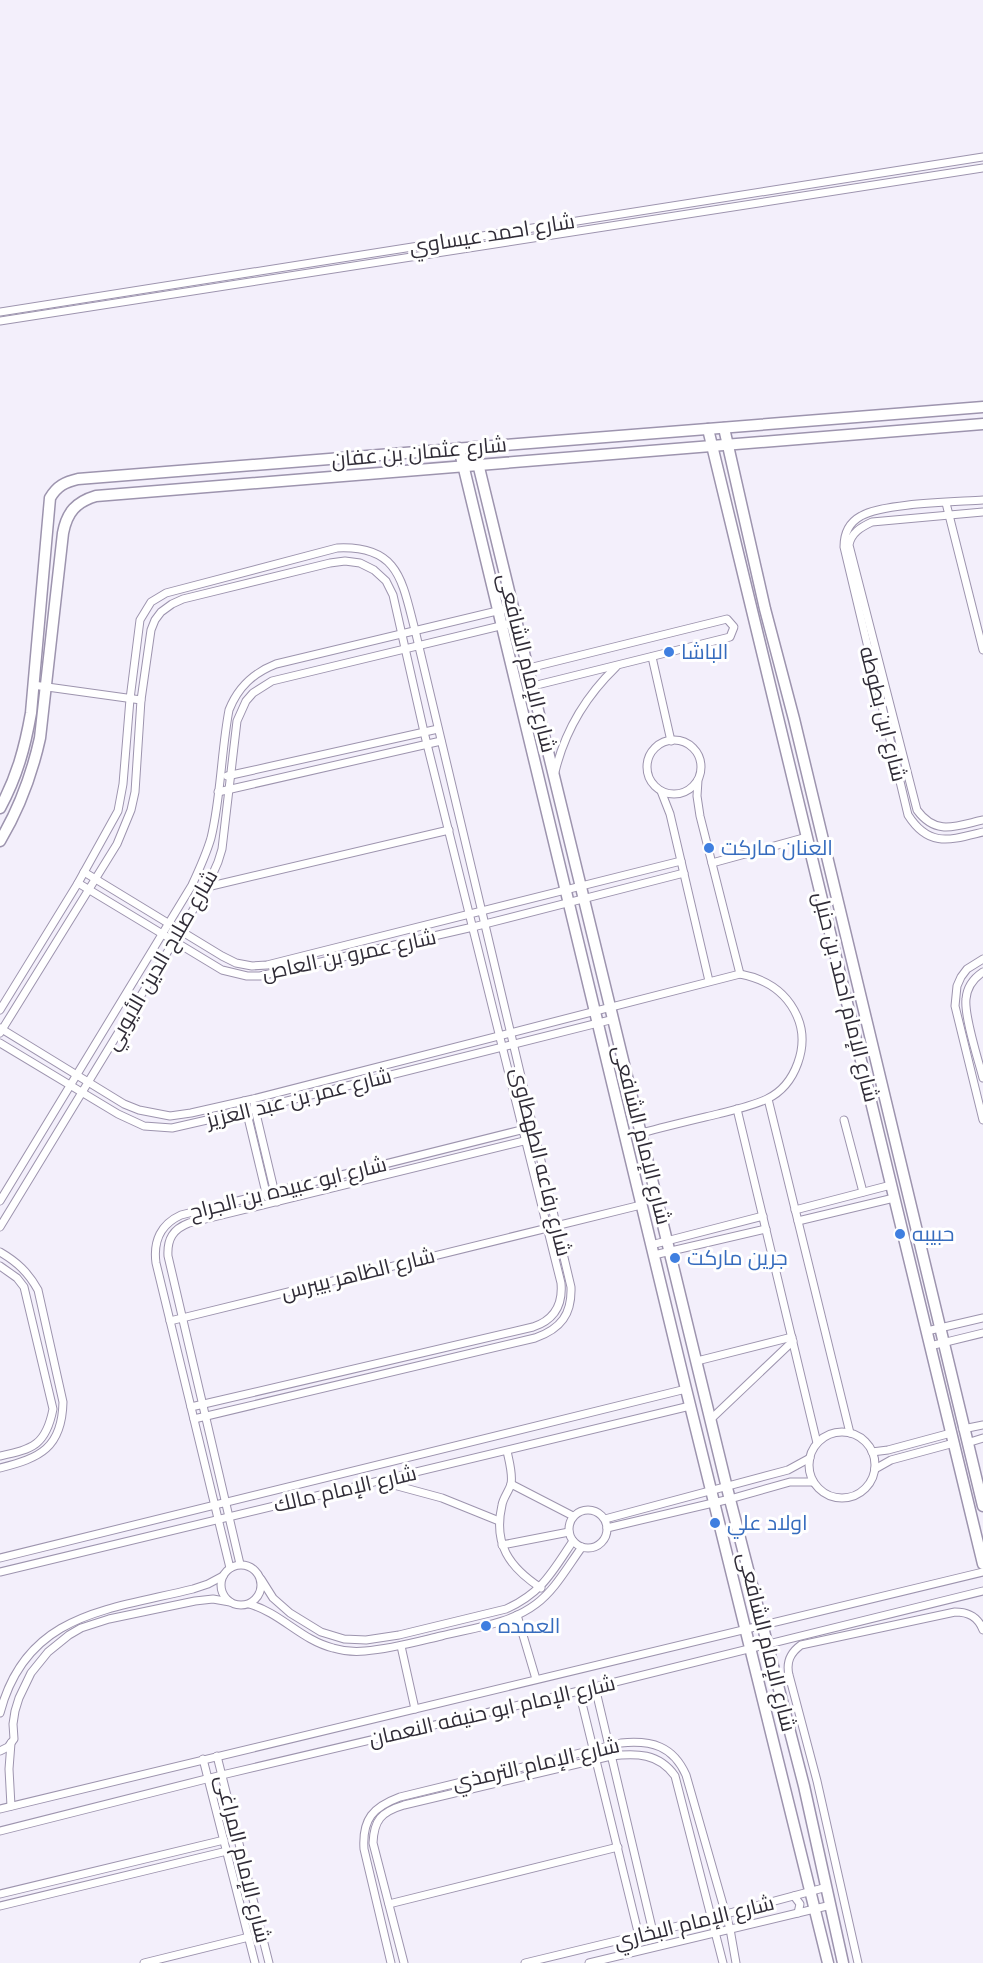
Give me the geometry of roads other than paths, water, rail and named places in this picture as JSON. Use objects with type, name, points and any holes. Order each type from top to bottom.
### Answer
[{"type":"street","name":"شارع احمد عيساوي","points":[[0,312],[983,157]]},
{"type":"street","points":[[938,164],[939,175]]},
{"type":"street","name":"شارع احمد عيساوي","points":[[0,321],[983,168]]},
{"type":"street","points":[[709,200],[710,210]]},
{"type":"street","name":"شارع عثمان بن عفان","points":[[0,808],[19,766],[27,740],[50,498],[61,484],[78,479],[983,407]]},
{"type":"street","name":"شارع عثمان بن عفان","points":[[0,841],[26,787],[40,738],[66,520],[73,508],[83,500],[96,496],[463,465],[983,424]]},
{"type":"street","name":"شارع الإمام احمد بن حنبل","points":[[724,428],[765,609],[983,1506]]},
{"type":"street","name":"شارع الإمام احمد بن حنبل","points":[[708,429],[983,1564]]},
{"type":"street","name":"شارع الإمام الشافعى","points":[[474,447],[729,1493],[804,1786],[843,1963]]},
{"type":"street","name":"شارع الإمام الشافعى","points":[[459,448],[652,1250],[828,1963]]},
{"type":"street","points":[[851,532],[857,519],[869,512],[983,500]]},
{"type":"street","points":[[946,503],[983,650]]},
{"type":"street","points":[[851,532],[872,522],[983,512]]},
{"type":"street","name":"شارع ابن بطوطه","points":[[851,532],[850,550],[906,809],[915,826],[936,839],[948,840],[983,832]]},
{"type":"street","name":"شارع رفاعه الطهطاوى","points":[[0,1010],[84,873],[118,811],[140,620],[151,602],[166,593],[336,548],[357,547],[370,551],[385,560],[394,568],[401,581],[419,645],[571,1287],[572,1300],[567,1314],[558,1326],[535,1338],[194,1419]]},
{"type":"street","points":[[301,557],[304,570]]},
{"type":"street","name":"شارع رفاعه الطهطاوى","points":[[1,1030],[117,844],[131,810],[135,792],[141,700],[151,630],[161,612],[183,599],[345,561],[360,563],[374,570],[386,581],[393,595],[424,732],[561,1283],[562,1295],[559,1307],[552,1317],[533,1327],[191,1407]]},
{"type":"street","name":"شارع صلاح الدين الأيوبي","points":[[0,1201],[192,885],[203,862],[210,838],[218,792],[229,710],[239,690],[255,674],[276,664],[514,607]]},
{"type":"street","points":[[753,612],[765,609]]},
{"type":"street","points":[[529,668],[727,619],[734,627],[730,637],[533,686]]},
{"type":"street","name":"شارع صلاح الدين الأيوبي","points":[[0,1227],[207,887],[222,849],[237,721],[246,701],[262,686],[272,681],[517,622]]},
{"type":"street","points":[[757,631],[770,627]]},
{"type":"street","points":[[652,657],[671,741]]},
{"type":"street","points":[[554,774],[563,744],[576,715],[588,697],[617,666]]},
{"type":"street","name":"شارع ابن بطوطه","points":[[878,678],[917,810],[923,819],[941,828],[952,828],[983,820]]},
{"type":"street","points":[[33,685],[141,700]]},
{"type":"street","points":[[219,778],[438,729]]},
{"type":"street","points":[[218,792],[441,741]]},
{"type":"street","points":[[642,1133],[768,1099],[781,1090],[790,1078],[798,1064],[802,1041],[798,1019],[782,993],[769,983],[740,974],[698,806],[698,780],[701,766],[696,752],[685,743],[671,741],[656,748],[648,762],[650,778],[661,791],[670,814],[710,981]]},
{"type":"street","points":[[661,791],[671,794],[681,793],[691,788],[698,780]]},
{"type":"street","points":[[207,887],[448,830]]},
{"type":"street","points":[[712,863],[807,837]]},
{"type":"street","name":"شارع عمرو بن العاص","points":[[84,873],[229,960],[252,966],[267,965],[681,861]]},
{"type":"street","name":"شارع عمرو بن العاص","points":[[78,883],[222,970],[234,974],[260,976],[473,927],[684,873]]},
{"type":"street","points":[[835,952],[849,949]]},
{"type":"street","points":[[983,959],[967,969],[961,976],[957,986],[955,1006],[983,1120]]},
{"type":"street","points":[[983,972],[970,984],[965,999],[967,1016],[983,1078]]},
{"type":"street","name":"شارع عمر بن عبد العزيز","points":[[1,1030],[139,1110],[170,1116],[253,1099],[740,974]]},
{"type":"street","name":"شارع عمر بن عبد العزيز","points":[[0,1043],[131,1120],[144,1126],[172,1128],[255,1110],[614,1019]]},
{"type":"street","points":[[253,1099],[278,1202]]},
{"type":"street","points":[[768,1099],[850,1433]]},
{"type":"street","points":[[244,1101],[269,1204]]},
{"type":"street","points":[[737,1109],[817,1443]]},
{"type":"street","points":[[844,1120],[863,1192]]},
{"type":"street","name":"شارع ابو عبيده بن الجراح","points":[[230,1568],[155,1252],[160,1233],[172,1219],[181,1215],[533,1127]]},
{"type":"street","name":"شارع ابو عبيده بن الجراح","points":[[240,1564],[168,1256],[167,1246],[171,1235],[179,1227],[189,1223],[536,1138]]},
{"type":"street","points":[[880,1141],[894,1138]]},
{"type":"street","points":[[795,1210],[891,1185]]},
{"type":"street","points":[[798,1221],[894,1198]]},
{"type":"street","name":"شارع الظاهر بيبرس","points":[[170,1321],[641,1204]]},
{"type":"street","points":[[669,1246],[763,1216]]},
{"type":"street","points":[[652,1250],[766,1228]]},
{"type":"street","points":[[0,1252],[22,1267],[38,1290],[63,1402],[63,1417],[51,1444],[40,1454],[27,1462],[0,1468]]},
{"type":"street","points":[[0,1266],[17,1278],[24,1287],[53,1409],[50,1425],[33,1446],[21,1452],[0,1456]]},
{"type":"street","points":[[927,1331],[983,1318]]},
{"type":"street","points":[[930,1346],[983,1333]]},
{"type":"street","points":[[697,1361],[792,1339]]},
{"type":"street","points":[[711,1419],[792,1339]]},
{"type":"street","points":[[395,1359],[398,1371]]},
{"type":"street","name":"شارع الإمام مالك","points":[[0,1558],[686,1389]]},
{"type":"street","name":"شارع الإمام مالك","points":[[2,1571],[690,1406]]},
{"type":"street","points":[[963,1429],[983,1425]]},
{"type":"street","points":[[836,1432],[850,1433],[867,1443],[872,1452],[875,1469],[866,1488],[849,1498],[838,1498],[820,1490],[813,1482],[809,1470],[810,1458],[817,1443],[823,1438],[836,1432]]},
{"type":"street","points":[[872,1452],[952,1438]]},
{"type":"street","points":[[875,1469],[891,1460],[952,1438]]},
{"type":"street","points":[[967,1443],[983,1438]]},
{"type":"street","points":[[507,1451],[511,1484],[502,1502],[499,1521],[502,1545],[510,1562],[541,1588]]},
{"type":"street","points":[[604,1519],[729,1493],[788,1470],[810,1458]]},
{"type":"street","points":[[378,1481],[429,1494],[499,1521]]},
{"type":"street","points":[[607,1528],[729,1493],[790,1482],[813,1482]]},
{"type":"street","points":[[511,1484],[573,1516]]},
{"type":"street","points":[[592,1509],[601,1514],[604,1519],[607,1528],[602,1542],[593,1547],[582,1547],[573,1541],[569,1532],[569,1524],[573,1516],[581,1510],[592,1509]]},
{"type":"street","points":[[502,1545],[569,1532]]},
{"type":"street","points":[[11,1806],[9,1769],[11,1743],[15,1734],[13,1724],[8,1717],[0,1713],[8,1688],[21,1664],[39,1644],[60,1627],[84,1616],[208,1584],[223,1576],[230,1568],[240,1564],[251,1567],[259,1574],[273,1598],[300,1620],[321,1632],[355,1640],[399,1635],[506,1610],[541,1588],[573,1541]]},
{"type":"street","points":[[13,1724],[19,1698],[31,1673],[48,1652],[81,1628],[109,1619],[195,1600],[213,1599],[239,1605],[249,1604],[274,1614],[321,1645],[335,1649],[366,1651],[401,1646],[498,1622],[517,1615],[536,1604],[545,1595],[582,1547]]},
{"type":"street","points":[[0,1558],[2,1571]]},
{"type":"street","name":"شارع الإمام ابو حنيفه النعمان","points":[[0,1806],[11,1806],[983,1572]]},
{"type":"street","points":[[223,1576],[222,1590],[230,1602]]},
{"type":"street","points":[[249,1604],[260,1594],[261,1579]]},
{"type":"street","name":"شارع الإمام ابو حنيفه النعمان","points":[[0,1831],[208,1778],[579,1691],[983,1591]]},
{"type":"street","points":[[858,1963],[817,1781],[788,1668],[791,1655],[801,1645],[955,1612],[972,1615],[978,1620],[983,1630]]},
{"type":"street","points":[[517,1615],[536,1679]]},
{"type":"street","points":[[401,1646],[415,1709]]},
{"type":"street","points":[[595,1687],[653,1932]]},
{"type":"street","points":[[579,1691],[639,1936]]},
{"type":"street","name":"شارع الإمام الترمذي","points":[[391,1963],[364,1849],[363,1835],[366,1823],[380,1807],[400,1797],[635,1741],[659,1746],[673,1754],[686,1775],[730,1929],[736,1963]]},
{"type":"street","points":[[0,1751],[11,1743]]},
{"type":"street","name":"شارع الإمام الترمذي","points":[[404,1963],[373,1843],[373,1831],[377,1820],[384,1814],[404,1805],[611,1756],[644,1755],[662,1762],[675,1776],[723,1963]]},
{"type":"street","name":"شارع الإمام المراغى","points":[[217,1756],[270,1963]]},
{"type":"street","name":"شارع الإمام المراغى","points":[[203,1760],[255,1963]]},
{"type":"street","points":[[799,1766],[805,1768],[812,1763]]},
{"type":"street","points":[[804,1786],[811,1781],[817,1781]]},
{"type":"street","points":[[0,1894],[224,1840]]},
{"type":"street","points":[[389,1904],[618,1847]]},
{"type":"street","points":[[0,1906],[227,1851]]},
{"type":"street","points":[[65,1879],[68,1890]]},
{"type":"street","name":"شارع الإمام البخاري","points":[[530,1962],[827,1887]]},
{"type":"street","points":[[375,1896],[380,1897],[386,1894]]},
{"type":"street","points":[[794,1896],[800,1904],[798,1913]]},
{"type":"street","name":"شارع الإمام البخاري","points":[[589,1963],[831,1905]]},
{"type":"street","points":[[380,1915],[386,1911],[392,1914]]},
{"type":"street","points":[[144,1963],[249,1937]]},
{"type":"place","name":"الباشا","points":[[669,652]]},
{"type":"place","name":"العنان ماركت","points":[[709,848]]},
{"type":"place","name":"حبيبه","points":[[900,1234]]},
{"type":"place","name":"جرين ماركت","points":[[675,1258]]},
{"type":"place","name":"اولاد علي","points":[[715,1523]]},
{"type":"place","name":"العمده","points":[[486,1626]]}]
